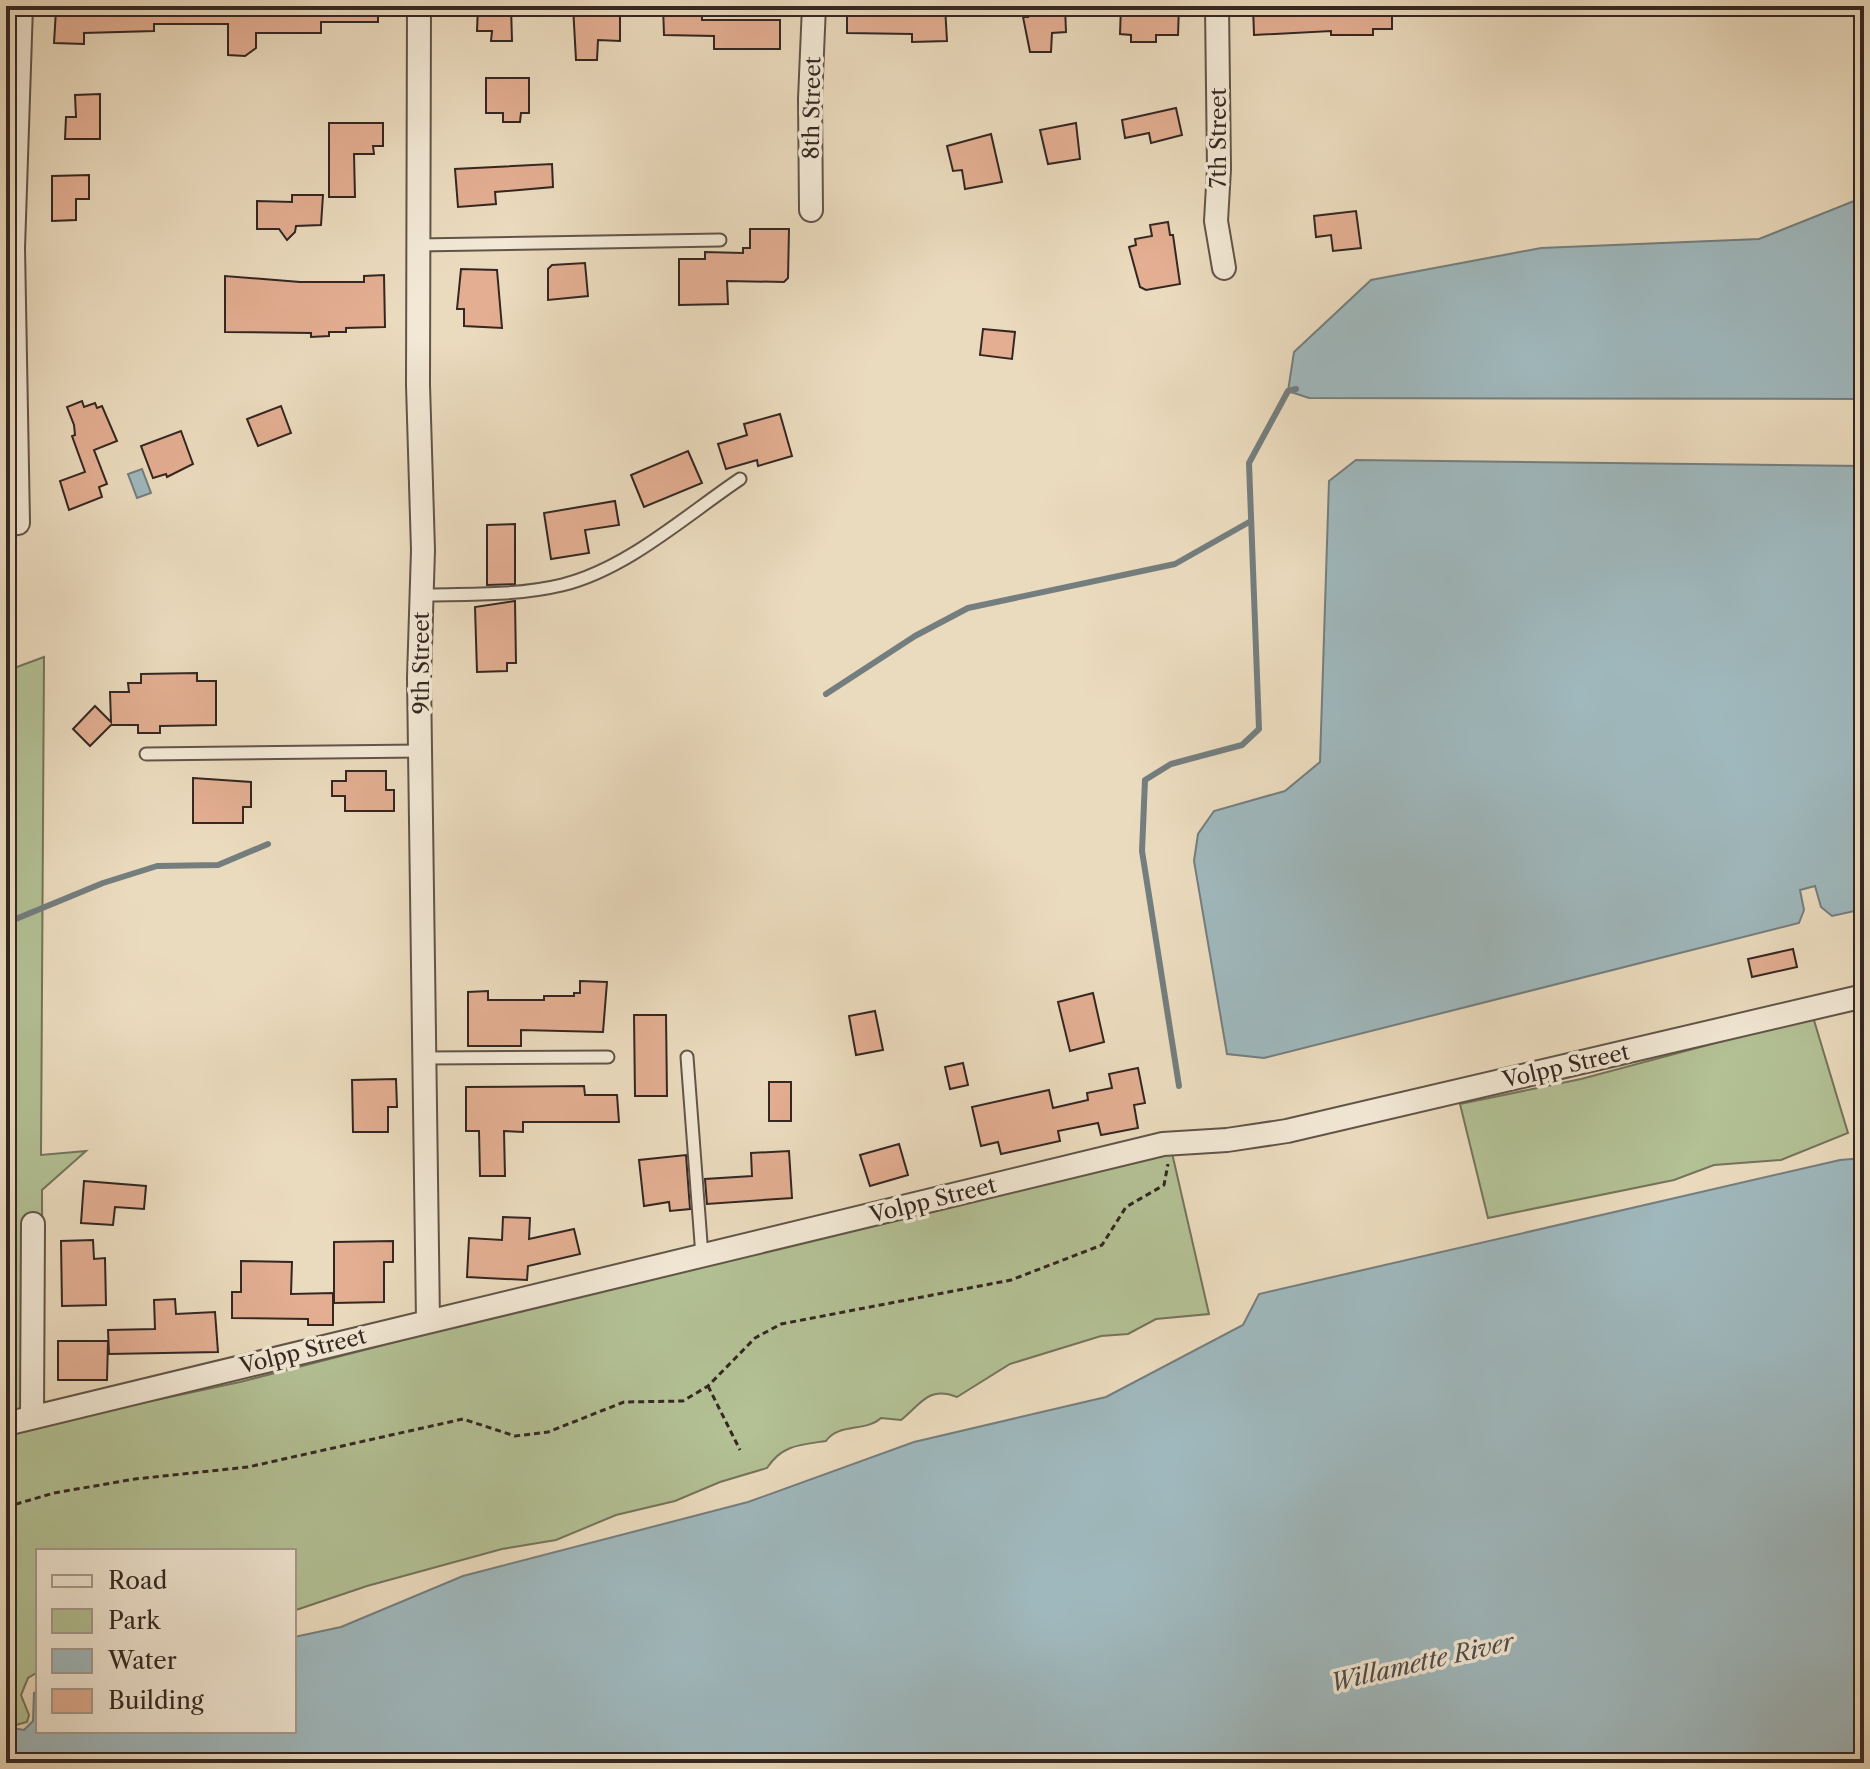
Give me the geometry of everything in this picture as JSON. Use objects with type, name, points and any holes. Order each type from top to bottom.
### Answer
[{"type":"street","points":[[12,524],[21,501],[15,452],[13,248],[21,6]]},
{"type":"street","name":"9th Street","points":[[419,6],[421,751],[428,1321]]},
{"type":"street","name":"8th Street","points":[[811,210],[810,99],[814,6]]},
{"type":"street","name":"7th Street","points":[[1217,6],[1219,169],[1216,221],[1224,268]]},
{"type":"street","name":"Volpp Street","points":[[6,1424],[1163,1144],[1287,1131],[1864,996]]},
{"type":"street","points":[[32,1417],[33,1224]]},
{"type":"lane","points":[[418,245],[720,240]]},
{"type":"lane","points":[[422,595],[530,590],[563,585],[603,570],[740,479]]},
{"type":"lane","points":[[146,754],[421,751]]},
{"type":"lane","points":[[424,1058],[608,1057]]},
{"type":"lane","points":[[687,1057],[702,1257]]},
{"type":"path","points":[[6,1507],[54,1493],[135,1479],[248,1467],[463,1419],[515,1436],[548,1432],[624,1402],[683,1401],[708,1386],[755,1338],[781,1324],[1011,1280],[1102,1245],[1126,1207],[1164,1185],[1168,1164],[1163,1144]]},
{"type":"path","points":[[708,1386],[740,1450]]},
{"type":"green space","points":[[44,657],[41,1155],[86,1151],[42,1190],[43,1424],[240,1382],[399,1341],[420,1332],[1172,1153],[1209,1314],[1156,1319],[1128,1334],[1101,1336],[1010,1364],[957,1397],[939,1394],[926,1398],[901,1420],[881,1418],[868,1425],[838,1432],[826,1441],[792,1447],[767,1468],[720,1482],[675,1501],[616,1515],[556,1540],[502,1549],[367,1586],[299,1609],[296,1610],[296,1549],[36,1549],[36,1673],[28,1678],[21,1695],[29,1715],[27,1722],[12,1726],[6,1714],[6,671]]},
{"type":"green space","points":[[1813,1017],[1848,1133],[1781,1160],[1714,1165],[1674,1180],[1488,1218],[1460,1104],[1581,1079]]},
{"type":"water","points":[[1864,197],[1864,399],[1309,398],[1288,391],[1294,352],[1371,280],[1541,248],[1759,239]]},
{"type":"water","points":[[1356,460],[1864,466],[1864,909],[1832,916],[1821,907],[1815,886],[1800,890],[1804,910],[1799,923],[1264,1058],[1227,1054],[1194,861],[1198,834],[1214,811],[1285,791],[1320,762],[1329,481]]},
{"type":"water","points":[[142,469],[151,493],[137,498],[128,474]]},
{"type":"water","name":"Willamette River","points":[[1864,1158],[1864,1763],[6,1763],[6,1727],[24,1730],[33,1721],[36,1692],[36,1733],[296,1733],[296,1637],[341,1627],[463,1576],[748,1502],[914,1442],[1106,1397],[1243,1325],[1259,1294],[1840,1160]]},
{"type":"building","points":[[69,6],[378,6],[378,22],[321,22],[321,33],[256,33],[256,48],[245,56],[228,55],[228,24],[154,24],[154,31],[84,33],[84,44],[54,43],[56,10],[68,10]]},
{"type":"building","points":[[478,6],[511,6],[512,41],[491,41],[492,31],[477,31]]},
{"type":"building","points":[[573,6],[599,6],[599,13],[620,13],[620,41],[598,40],[597,60],[576,60]]},
{"type":"building","points":[[663,6],[702,6],[702,20],[780,20],[780,49],[714,49],[714,36],[664,35]]},
{"type":"building","points":[[945,6],[947,41],[912,42],[912,34],[847,33],[847,10]]},
{"type":"building","points":[[1027,6],[1065,6],[1066,32],[1052,33],[1051,52],[1030,52],[1023,17],[1028,17]]},
{"type":"building","points":[[1121,6],[1179,6],[1178,35],[1156,35],[1156,42],[1131,42],[1131,35],[1120,34]]},
{"type":"building","points":[[1253,6],[1392,6],[1392,29],[1373,29],[1373,35],[1331,35],[1331,31],[1254,35]]},
{"type":"building","points":[[486,78],[529,78],[529,113],[521,113],[520,122],[503,122],[503,113],[486,113]]},
{"type":"building","points":[[100,94],[100,139],[65,139],[66,117],[76,117],[75,95]]},
{"type":"building","points":[[1176,108],[1182,135],[1151,143],[1149,133],[1125,138],[1122,120]]},
{"type":"building","points":[[329,123],[383,123],[383,146],[373,146],[374,154],[354,154],[355,197],[329,197]]},
{"type":"building","points":[[1076,123],[1080,159],[1048,164],[1040,130]]},
{"type":"building","points":[[991,134],[1002,182],[965,189],[962,170],[953,171],[947,146]]},
{"type":"building","points":[[552,164],[553,187],[495,192],[496,204],[458,207],[455,169]]},
{"type":"building","points":[[89,175],[89,199],[76,199],[76,220],[52,221],[52,176]]},
{"type":"building","points":[[292,195],[323,195],[321,225],[296,226],[295,232],[287,240],[279,229],[257,229],[257,201],[292,202]]},
{"type":"building","points":[[1356,211],[1361,248],[1333,251],[1331,235],[1316,237],[1314,216]]},
{"type":"building","points":[[1168,222],[1170,235],[1173,235],[1180,284],[1146,290],[1140,287],[1129,247],[1136,245],[1135,239],[1152,236],[1150,225]]},
{"type":"building","points":[[750,229],[789,229],[788,278],[784,282],[727,281],[728,304],[679,305],[679,259],[705,259],[705,252],[743,253],[743,248],[750,248]]},
{"type":"building","points":[[585,263],[588,296],[548,300],[548,269],[552,265]]},
{"type":"building","points":[[461,269],[497,270],[502,328],[464,326],[464,309],[457,309]]},
{"type":"building","points":[[384,275],[385,327],[346,328],[346,332],[329,332],[329,336],[311,337],[311,333],[225,332],[225,276],[300,282],[364,282],[364,276]]},
{"type":"building","points":[[983,329],[1015,332],[1012,359],[980,355]]},
{"type":"building","points":[[82,401],[84,407],[95,403],[97,408],[102,406],[117,441],[94,450],[107,484],[99,487],[102,497],[69,510],[60,481],[85,472],[72,436],[75,435],[74,425],[67,407]]},
{"type":"building","points":[[281,406],[291,433],[258,446],[247,419]]},
{"type":"building","points":[[780,414],[792,456],[758,466],[757,460],[726,469],[718,444],[747,435],[744,424]]},
{"type":"building","points":[[181,431],[193,464],[167,477],[166,474],[153,478],[141,446]]},
{"type":"building","points":[[688,451],[702,483],[644,507],[631,475]]},
{"type":"building","points":[[615,501],[619,525],[585,530],[589,553],[551,559],[544,513]]},
{"type":"building","points":[[515,524],[515,584],[487,585],[487,525]]},
{"type":"building","points":[[515,601],[516,663],[507,663],[507,671],[477,672],[475,607]]},
{"type":"building","points":[[197,673],[197,681],[216,681],[216,725],[160,726],[160,733],[138,733],[138,725],[111,725],[90,746],[73,729],[95,706],[111,722],[110,692],[129,692],[128,683],[141,683],[141,674]]},
{"type":"building","points":[[346,771],[386,771],[386,790],[394,790],[394,811],[345,811],[345,796],[332,796],[332,781],[346,781]]},
{"type":"building","points":[[193,778],[251,782],[251,807],[243,807],[243,823],[193,823]]},
{"type":"building","points":[[1793,949],[1797,967],[1752,977],[1748,959]]},
{"type":"building","points":[[580,981],[607,982],[603,1032],[521,1030],[521,1046],[468,1046],[468,992],[488,991],[488,1000],[544,1000],[544,996],[574,996],[574,993],[580,993]]},
{"type":"building","points":[[1093,993],[1104,1042],[1070,1051],[1058,1002]]},
{"type":"building","points":[[875,1011],[883,1050],[856,1055],[849,1016]]},
{"type":"building","points":[[634,1015],[666,1015],[667,1096],[635,1096]]},
{"type":"building","points":[[963,1063],[968,1085],[950,1089],[945,1067]]},
{"type":"building","points":[[1138,1068],[1145,1103],[1134,1105],[1138,1128],[1101,1135],[1098,1123],[1058,1131],[1060,1141],[1001,1154],[998,1142],[981,1146],[972,1107],[1049,1090],[1053,1108],[1088,1100],[1087,1093],[1112,1088],[1109,1074]]},
{"type":"building","points":[[396,1079],[397,1107],[388,1107],[388,1132],[353,1132],[352,1080]]},
{"type":"building","points":[[769,1082],[791,1082],[791,1121],[769,1121]]},
{"type":"building","points":[[584,1086],[585,1095],[617,1095],[619,1122],[523,1122],[523,1132],[504,1131],[505,1176],[480,1176],[479,1131],[466,1131],[466,1087]]},
{"type":"building","points":[[899,1144],[908,1175],[870,1186],[860,1155]]},
{"type":"building","points":[[789,1151],[792,1198],[707,1204],[705,1179],[752,1176],[751,1153]]},
{"type":"building","points":[[686,1155],[690,1209],[670,1211],[669,1202],[644,1206],[639,1160]]},
{"type":"building","points":[[84,1181],[146,1186],[144,1209],[115,1207],[113,1225],[81,1223]]},
{"type":"building","points":[[503,1217],[530,1218],[529,1239],[574,1229],[580,1254],[528,1266],[527,1280],[467,1277],[469,1238],[502,1240]]},
{"type":"building","points":[[93,1240],[94,1259],[105,1258],[106,1305],[62,1306],[61,1241]]},
{"type":"building","points":[[393,1241],[393,1262],[384,1262],[384,1302],[334,1303],[334,1242]]},
{"type":"building","points":[[241,1261],[292,1262],[291,1294],[333,1293],[333,1325],[308,1325],[308,1319],[232,1318],[232,1292],[241,1292]]},
{"type":"building","points":[[175,1299],[176,1314],[215,1312],[218,1352],[109,1354],[108,1330],[155,1329],[154,1300]]},
{"type":"building","points":[[58,1341],[108,1341],[107,1380],[58,1380]]},
{"type":"waterway","points":[[1179,1086],[1142,851],[1145,780],[1171,764],[1242,745],[1259,729],[1249,463],[1288,391],[1296,389]]},
{"type":"waterway","points":[[826,694],[915,636],[968,608],[1175,564],[1251,521]]},
{"type":"waterway","points":[[6,923],[103,883],[157,866],[218,865],[268,844]]}]
